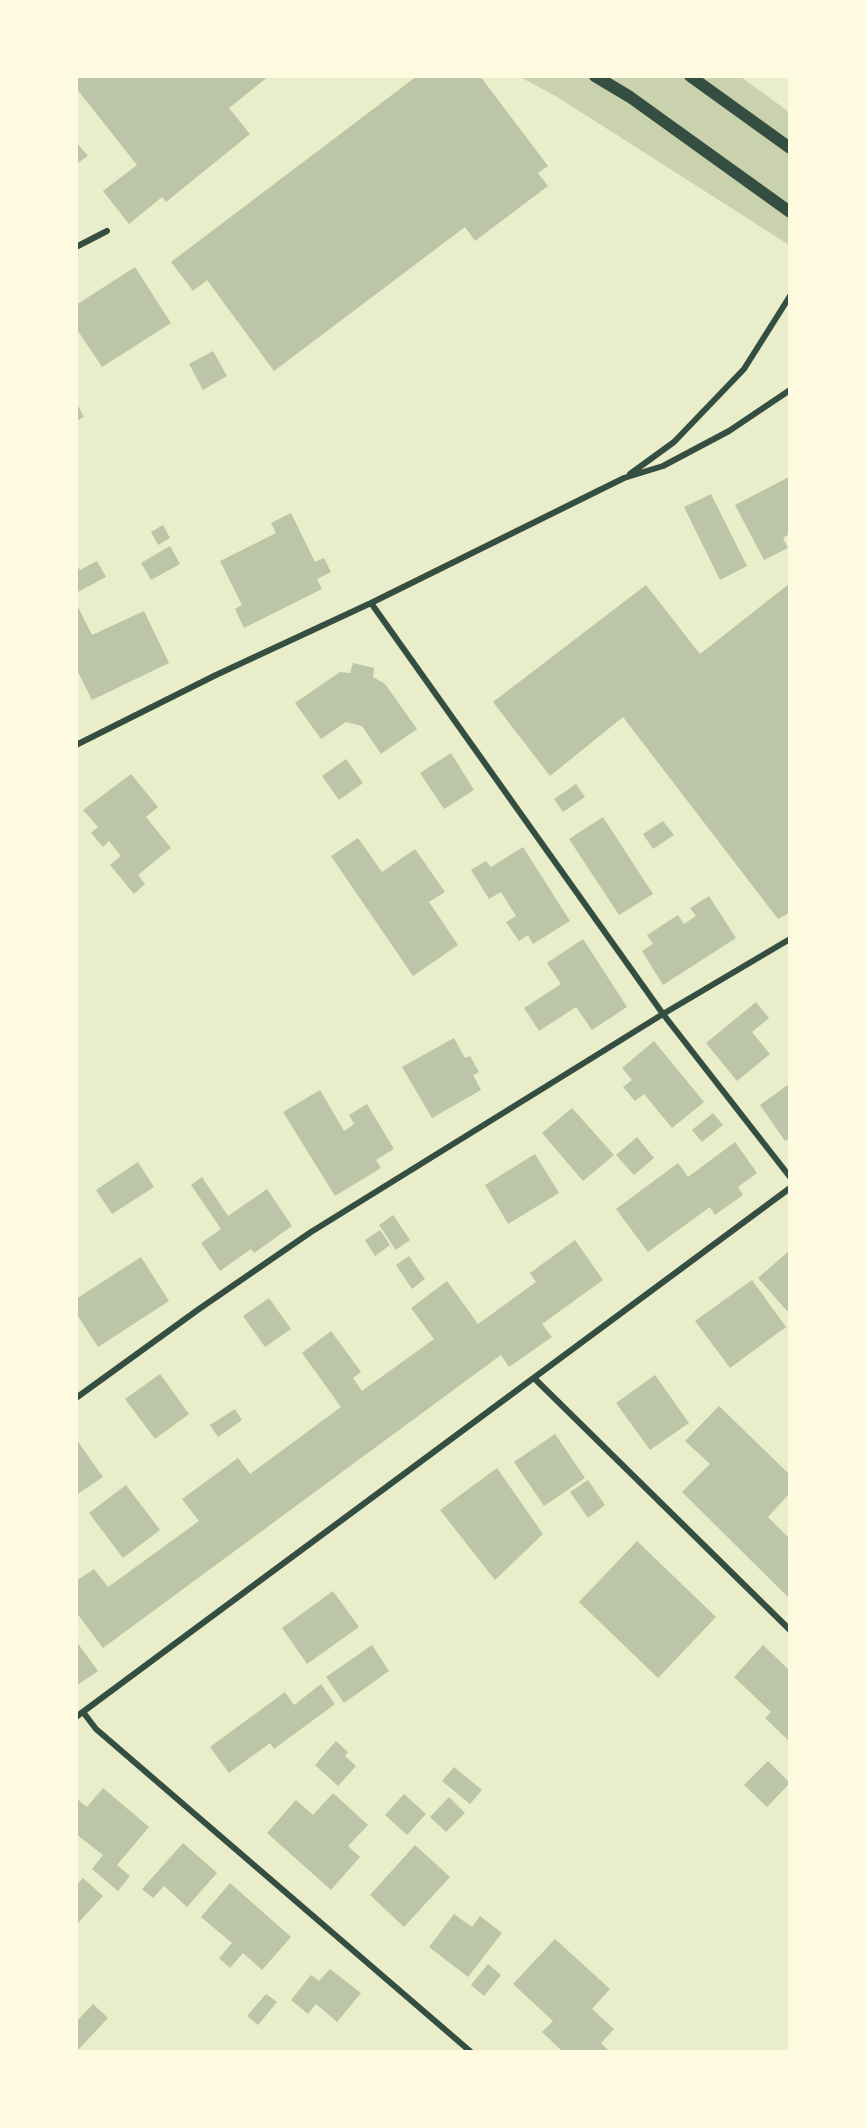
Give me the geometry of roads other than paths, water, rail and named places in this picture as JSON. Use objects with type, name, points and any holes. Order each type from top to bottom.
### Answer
[{"type":"main road","points":[[595,76],[630,97],[789,212]]},
{"type":"main road","points":[[690,76],[789,148]]},
{"type":"street","points":[[76,247],[107,231]]},
{"type":"street","points":[[624,478],[674,442],[744,369],[789,296]]},
{"type":"street","points":[[76,745],[624,478],[663,466],[720,436],[789,390]]},
{"type":"street","points":[[371,603],[663,1014],[789,1177]]},
{"type":"street","points":[[76,1398],[311,1232],[663,1014],[789,939]]},
{"type":"street","points":[[76,1717],[789,1188]]},
{"type":"street","points":[[534,1378],[789,1630]]},
{"type":"street","points":[[84,1712],[96,1729],[471,2052]]}]
